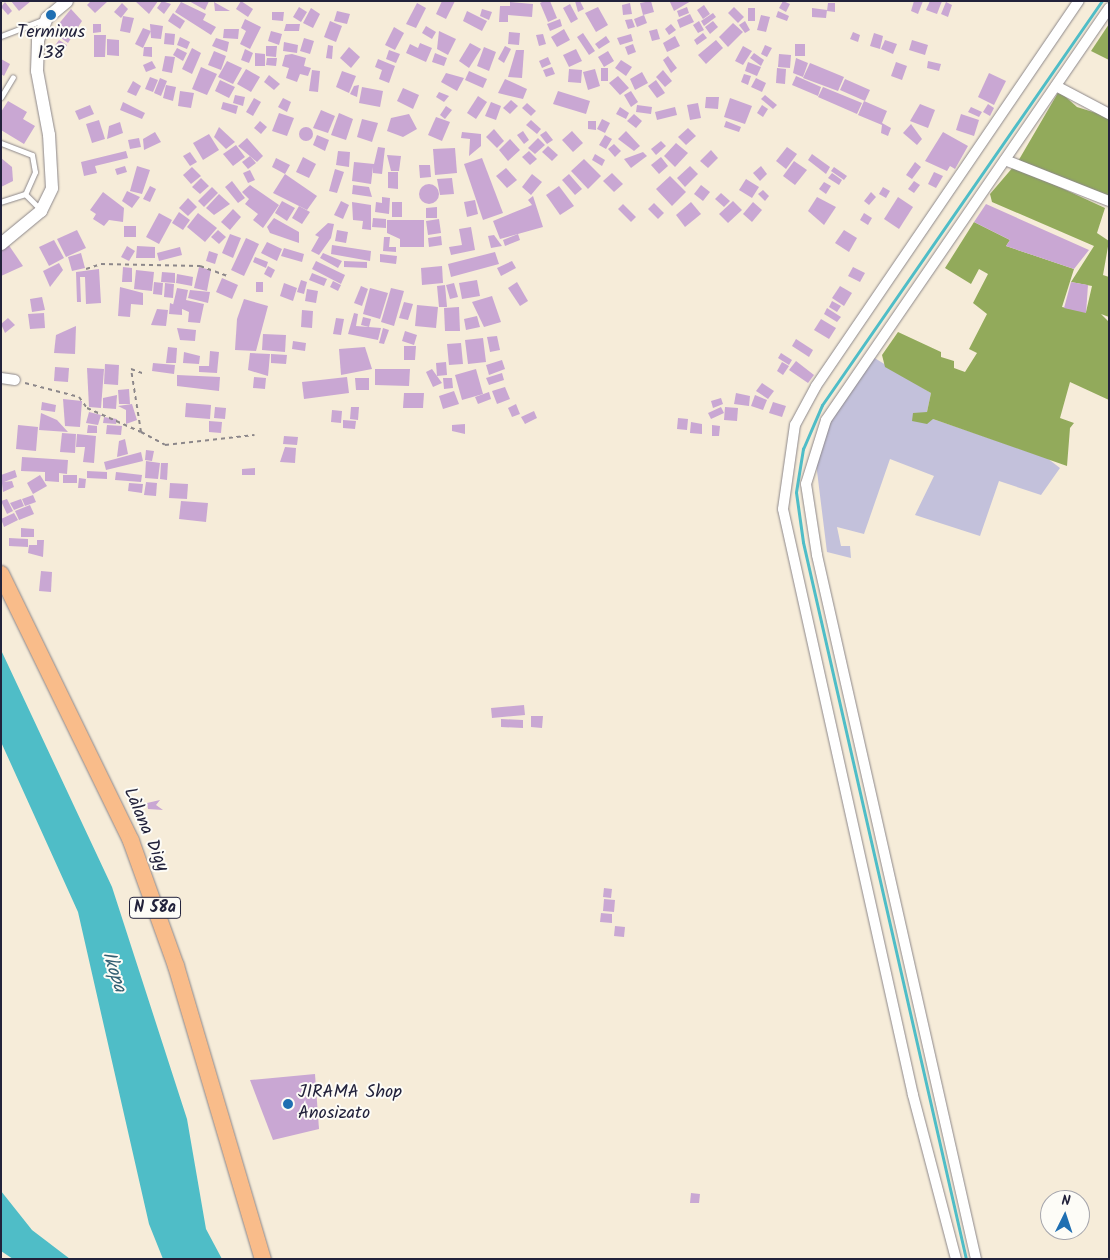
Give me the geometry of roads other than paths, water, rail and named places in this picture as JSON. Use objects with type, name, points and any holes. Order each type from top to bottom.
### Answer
[{"type":"main road","name":"Làlana Digy","points":[[1,574],[131,841],[176,966],[263,1259]]},
{"type":"street","points":[[1,244],[41,211],[53,173],[37,71],[38,40],[47,18],[67,1]]},
{"type":"street","points":[[956,1259],[913,1095],[783,509],[795,425],[816,386],[1079,1]]},
{"type":"street","points":[[976,1259],[817,555],[806,484],[826,420],[1109,8]]},
{"type":"street","points":[[1056,86],[1109,114]]},
{"type":"street","points":[[1005,160],[1109,201]]},
{"type":"street","points":[[1,378],[15,380]]},
{"type":"lane","points":[[1,36],[47,18]]},
{"type":"lane","points":[[1,97],[13,77]]},
{"type":"lane","points":[[1,143],[32,155],[35,172],[25,194],[1,202]]},
{"type":"lane","points":[[25,194],[41,211]]},
{"type":"water","name":"Ikopa","points":[[1,650],[112,887],[187,1119],[206,1229],[222,1259],[163,1259],[149,1224],[78,912],[1,742]]},
{"type":"water","points":[[1,1191],[32,1230],[70,1259],[13,1259],[1,1251]]},
{"type":"waterway","points":[[966,1259],[803,542],[796,492],[803,449],[822,405],[1102,1]]},
{"type":"place","name":"Terminus 138","points":[[51,15]]},
{"type":"place","name":"JIRAMA Shop Anosizato","points":[[288,1104]]}]
